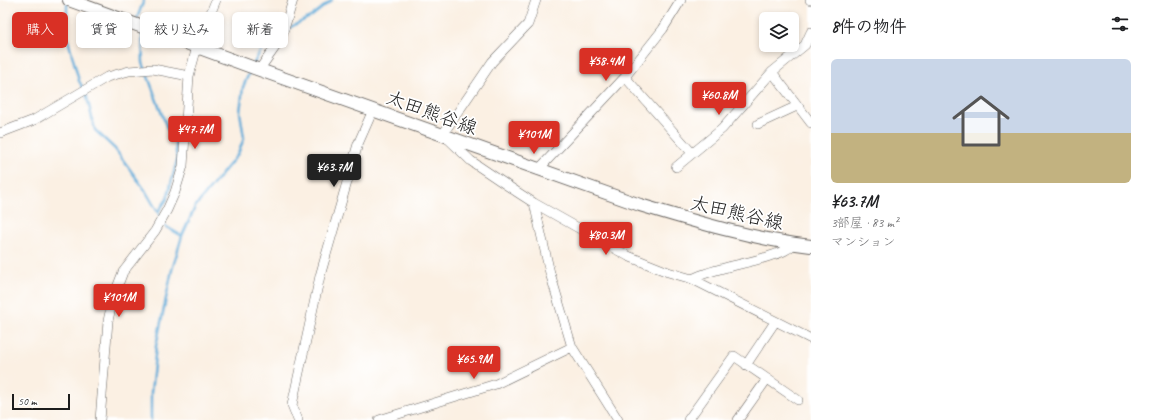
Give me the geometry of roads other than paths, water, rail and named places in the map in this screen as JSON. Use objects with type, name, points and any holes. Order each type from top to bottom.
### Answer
[{"type":"main road","name":"太田熊谷線","points":[[69,0],[140,26]]},
{"type":"main road","name":"太田熊谷線","points":[[200,48],[443,134],[538,170],[640,205],[684,219],[761,238],[811,246]]},
{"type":"street","points":[[211,12],[216,0]]},
{"type":"street","points":[[254,68],[280,39],[293,0]]},
{"type":"street","points":[[536,0],[528,24],[492,62],[443,134],[471,161],[534,203],[628,256],[668,272],[692,279],[811,339]]},
{"type":"street","points":[[538,170],[626,77],[663,29],[681,0]]},
{"type":"street","points":[[676,167],[722,129],[772,72],[805,45],[811,32]]},
{"type":"street","points":[[100,420],[108,321],[113,298],[123,272],[159,224],[175,192],[183,166],[189,76],[197,48]]},
{"type":"street","points":[[0,133],[34,120],[107,77],[129,71],[151,69],[189,76]]},
{"type":"street","points":[[772,72],[811,123]]},
{"type":"street","points":[[626,77],[692,153]]},
{"type":"street","points":[[758,124],[797,106]]},
{"type":"street","points":[[298,420],[292,405],[320,276],[358,144],[373,110]]},
{"type":"street","points":[[534,203],[550,272],[572,348],[618,420]]},
{"type":"street","points":[[692,279],[700,275],[753,262],[788,250],[794,244]]},
{"type":"street","points":[[746,365],[775,322]]},
{"type":"street","points":[[379,420],[496,384],[572,348]]},
{"type":"street","points":[[688,420],[734,356],[798,400]]},
{"type":"street","points":[[738,420],[767,379]]},
{"type":"waterway","points":[[137,18],[144,0]]},
{"type":"waterway","points":[[288,28],[312,16],[332,0]]},
{"type":"waterway","points":[[67,4],[67,36],[79,81],[83,88]]},
{"type":"waterway","points":[[142,48],[143,63],[167,128],[175,143],[177,160],[167,199],[158,212]]},
{"type":"waterway","points":[[253,65],[263,48]]},
{"type":"waterway","points":[[151,420],[151,393],[156,346],[172,270],[182,236],[195,207],[238,154],[244,138],[240,112],[243,87],[250,71]]},
{"type":"waterway","points":[[86,93],[95,130],[115,149],[145,190],[160,216]]},
{"type":"waterway","points":[[163,222],[165,226],[182,236]]}]
